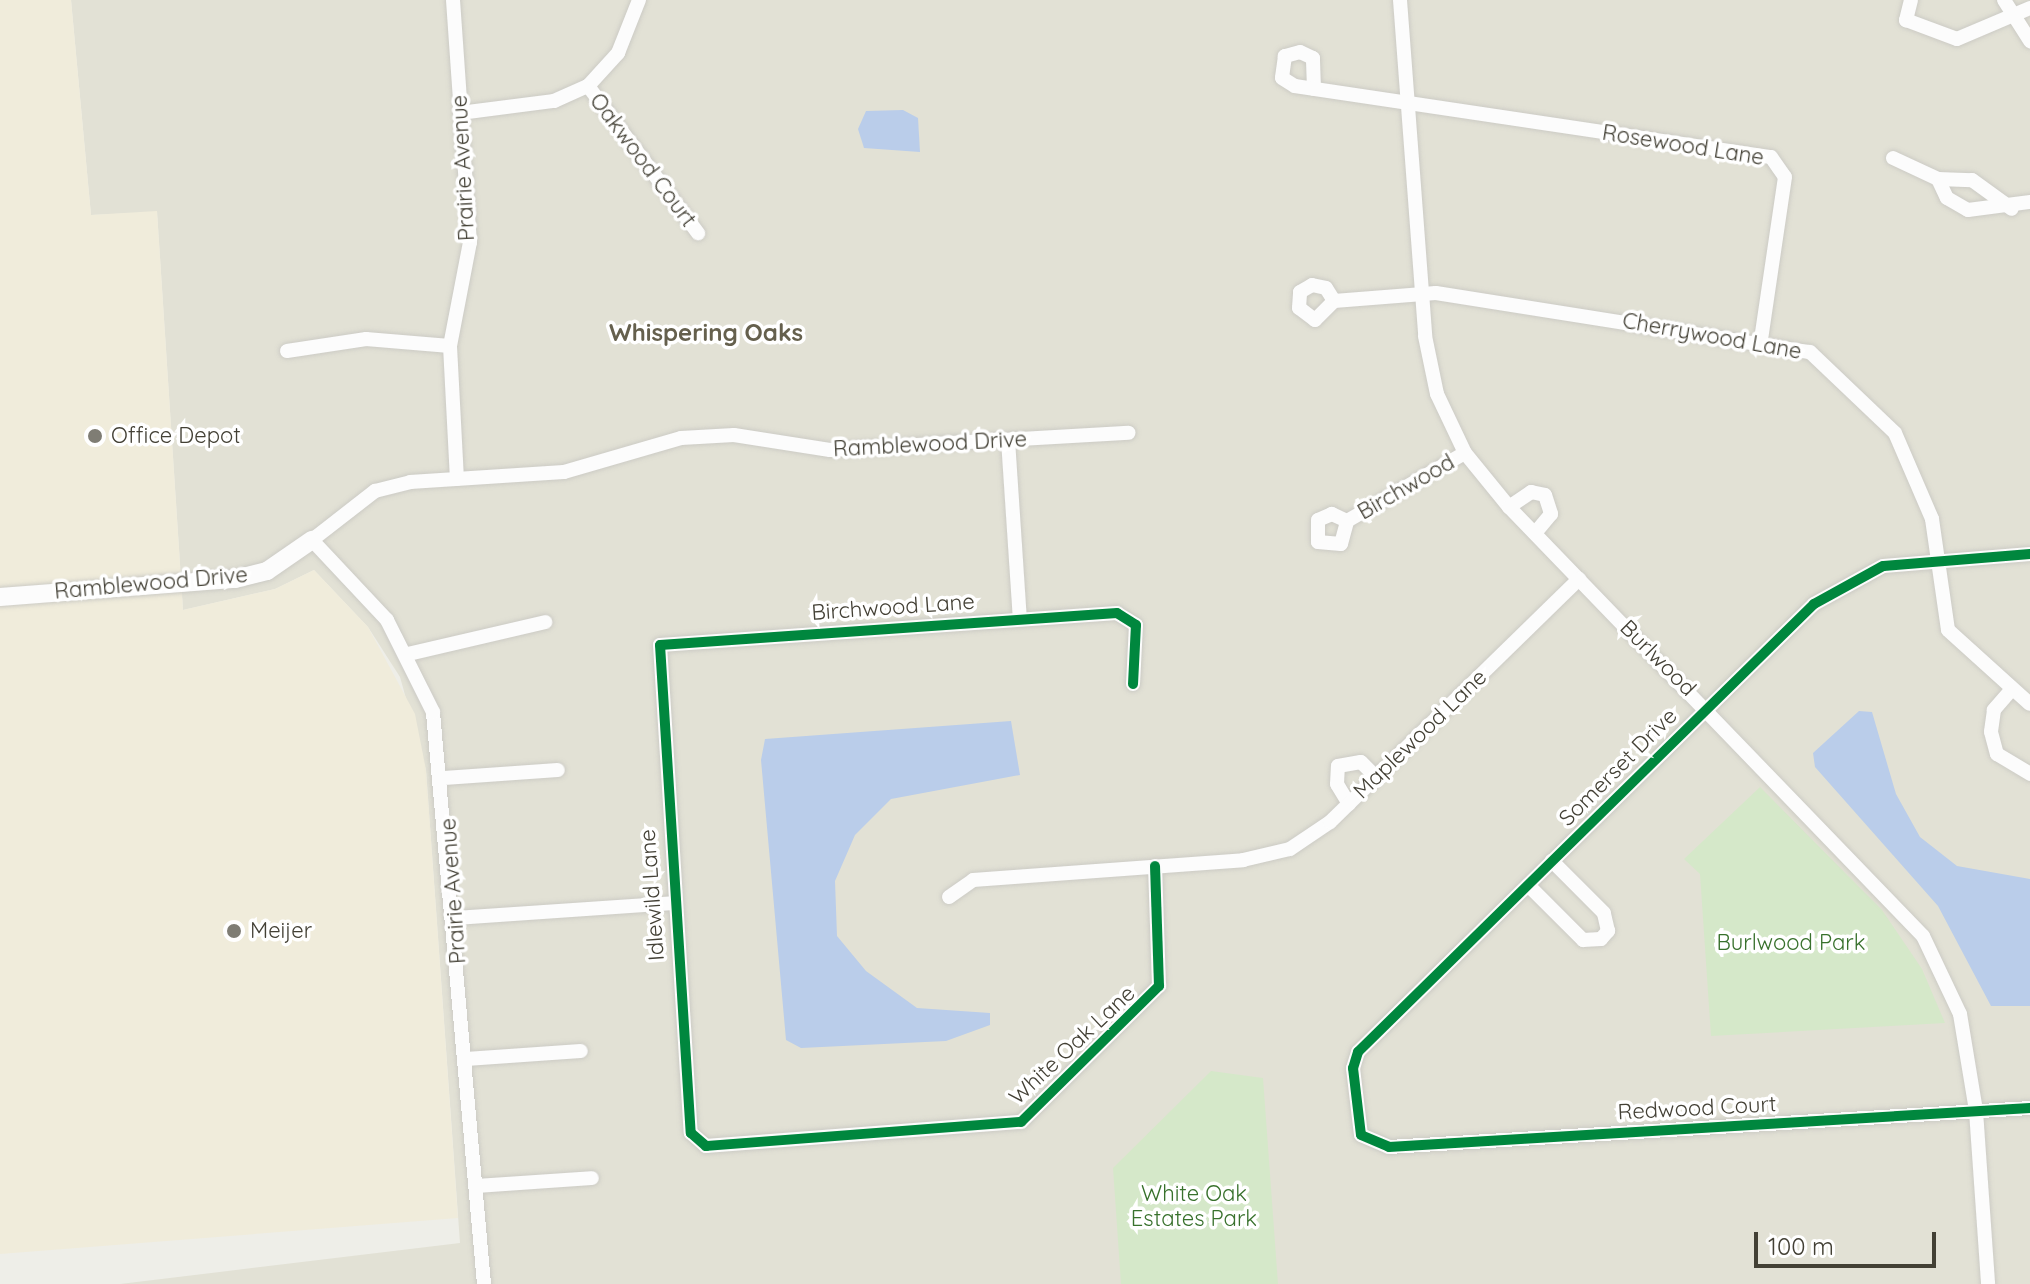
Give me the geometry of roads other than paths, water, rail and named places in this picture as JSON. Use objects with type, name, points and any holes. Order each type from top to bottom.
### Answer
[{"type":"street","name":"Prairie Avenue","points":[[453,0],[470,242],[450,346],[457,479]]},
{"type":"street","points":[[460,113],[554,101],[588,86],[618,53],[639,0]]},
{"type":"street","name":"Burlwood","points":[[1400,0],[1421,294],[1437,394],[1465,453],[1509,507],[1707,707],[1923,936],[1960,1014],[1976,1111],[1988,1284]]},
{"type":"street","points":[[1911,0],[1906,20],[1948,38],[2015,17],[2030,8]]},
{"type":"street","points":[[2004,0],[2030,41]]},
{"type":"street","name":"Oakwood Court","points":[[588,86],[698,233]]},
{"type":"street","points":[[1314,89],[1407,101]]},
{"type":"street","name":"Rosewood Lane","points":[[1407,101],[1781,164],[1761,340]]},
{"type":"street","points":[[1893,158],[1938,179],[1972,180],[2012,209]]},
{"type":"street","points":[[1938,179],[1955,206],[2012,209],[2030,202]]},
{"type":"street","name":"Cherrywood Lane","points":[[1334,301],[1421,294],[1761,340],[1829,363],[1880,412],[1932,519],[1948,630],[2030,704]]},
{"type":"street","points":[[287,351],[366,339],[450,346]]},
{"type":"street","name":"Ramblewood Drive","points":[[0,597],[235,579],[267,571],[375,491],[457,479],[564,472],[681,438],[734,435],[830,450],[1129,433]]},
{"type":"street","points":[[1008,440],[1020,619]]},
{"type":"street","name":"Birchwood","points":[[1347,521],[1465,453]]},
{"type":"street","points":[[1509,507],[1531,492],[1545,495],[1551,514],[1535,533]]},
{"type":"street","name":"Prairie Avenue","points":[[312,540],[387,620],[408,654],[433,712],[444,778],[484,1284]]},
{"type":"street","name":"Somerset Drive","points":[[1368,1142],[1357,1124],[1358,1052],[1707,707],[1848,579],[1937,560],[2030,554]]},
{"type":"street","name":"Maplewood Lane","points":[[949,897],[973,880],[1243,860],[1290,849],[1349,804],[1579,579]]},
{"type":"street","name":"Birchwood Lane","points":[[660,645],[1020,619],[1130,616],[1139,669],[1133,684]]},
{"type":"street","points":[[408,654],[545,622]]},
{"type":"street","name":"Idlewild Lane","points":[[660,645],[673,903],[696,1142]]},
{"type":"street","points":[[2012,689],[1994,710],[1991,732],[1997,754],[2030,774]]},
{"type":"street","points":[[1349,804],[1337,784],[1338,766],[1361,762],[1376,777]]},
{"type":"street","points":[[444,778],[558,770]]},
{"type":"street","points":[[1528,885],[1583,940],[1601,939],[1608,931],[1604,913],[1552,861]]},
{"type":"street","name":"White Oak Lane","points":[[696,1142],[1021,1122],[1159,986],[1155,866]]},
{"type":"street","points":[[455,918],[673,903]]},
{"type":"street","points":[[466,1059],[581,1051]]},
{"type":"street","name":"Redwood Court","points":[[1368,1142],[1389,1147],[2030,1108]]},
{"type":"street","points":[[476,1186],[592,1178]]},
{"type":"water","points":[[903,110],[918,118],[920,152],[864,148],[858,129],[866,111]]},
{"type":"water","points":[[1859,711],[1872,712],[1896,794],[1920,837],[1957,866],[2030,879],[2030,1006],[1991,1006],[1938,906],[1815,767],[1813,753]]},
{"type":"water","points":[[1011,721],[1020,775],[891,799],[855,835],[835,881],[837,936],[866,971],[917,1008],[990,1013],[990,1025],[946,1041],[801,1048],[786,1040],[761,760],[765,739]]},
{"type":"place","name":"Office Depot","points":[[95,436]]},
{"type":"place","name":"Meijer","points":[[234,931]]},
{"type":"district","name":"Whispering Oaks","points":[[706,333]]},
{"type":"park label","name":"Burlwood Park","points":[[1791,943]]},
{"type":"park label","name":"White Oak Estates Park","points":[[1194,1206]]}]
